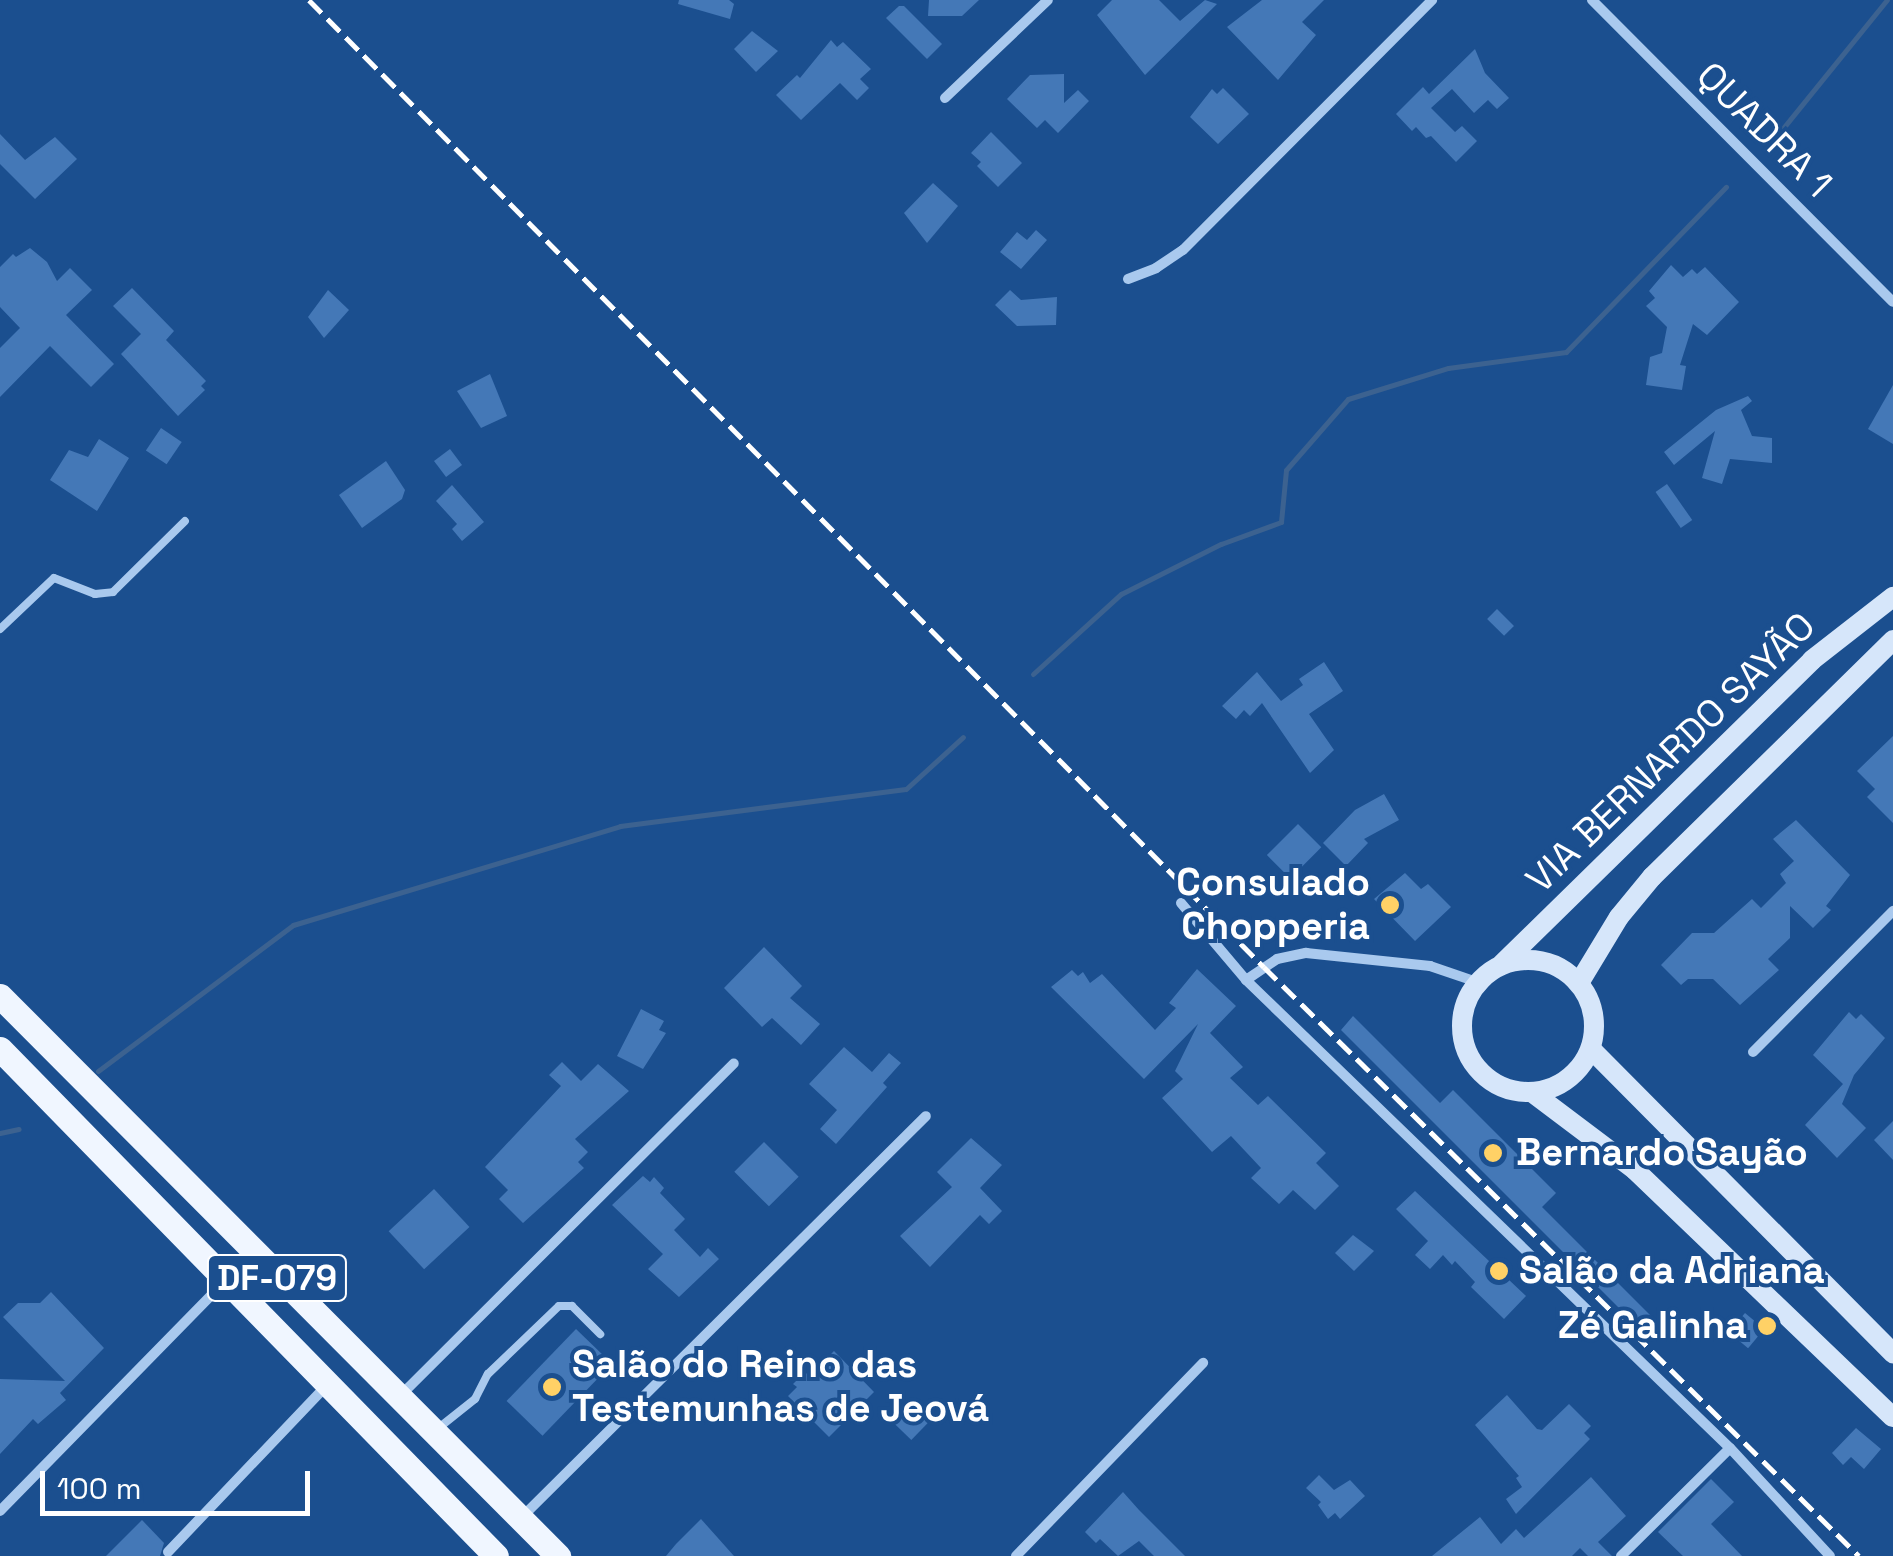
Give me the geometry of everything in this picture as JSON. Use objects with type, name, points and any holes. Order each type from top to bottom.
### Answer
[{"type":"main road","name":"VIA BERNARDO SAYÃO","points":[[1502,964],[1812,660],[1893,597]]},
{"type":"main road","name":"VIA BERNARDO SAYÃO","points":[[1580,983],[1619,917],[1652,877],[1893,640]]},
{"type":"main road","points":[[1533,1093],[1569,1080],[1591,1049],[1594,1014],[1580,983],[1557,966],[1530,960],[1502,964],[1477,982],[1462,1010],[1462,1041],[1476,1070],[1502,1088],[1533,1093],[1636,1170],[1893,1417]]},
{"type":"main road","name":"DF-079","points":[[0,996],[558,1556]]},
{"type":"main road","name":"DF-079","points":[[0,1049],[294,1345],[496,1556]]},
{"type":"main road","points":[[1591,1049],[1893,1353]]},
{"type":"main road","points":[[294,1345],[307,1348],[332,1368],[355,1354]]},
{"type":"main road","points":[[366,1419],[386,1408],[436,1436]]},
{"type":"street","points":[[945,98],[1048,0]]},
{"type":"street","points":[[1128,279],[1156,268],[1183,250],[1432,0]]},
{"type":"street","name":"QUADRA 1","points":[[1592,0],[1893,302]]},
{"type":"street","points":[[1180,903],[1246,980],[1730,1448],[1830,1556]]},
{"type":"street","points":[[1753,1052],[1893,911]]},
{"type":"street","points":[[1246,980],[1277,960],[1306,953],[1430,966],[1477,982]]},
{"type":"street","points":[[398,1398],[734,1063]]},
{"type":"street","points":[[521,1518],[926,1116]]},
{"type":"street","points":[[0,1511],[228,1278]]},
{"type":"street","points":[[1016,1556],[1203,1363]]},
{"type":"street","points":[[168,1552],[329,1383]]},
{"type":"street","points":[[1622,1556],[1730,1448]]},
{"type":"lane","points":[[0,628],[54,578],[95,594],[113,592],[184,521]]},
{"type":"lane","points":[[436,1436],[475,1399],[488,1374],[559,1306],[572,1306],[600,1334]]},
{"type":"building","points":[[679,0],[729,0],[734,4],[730,19],[678,4]]},
{"type":"building","points":[[929,0],[979,0],[962,16],[928,16]]},
{"type":"building","points":[[1112,0],[1159,0],[1180,21],[1205,0],[1217,4],[1145,75],[1097,15]]},
{"type":"building","points":[[1262,0],[1324,0],[1302,22],[1316,35],[1278,80],[1227,27]]},
{"type":"building","points":[[904,6],[942,44],[927,59],[886,18]]},
{"type":"building","points":[[752,31],[778,51],[756,72],[734,49]]},
{"type":"building","points":[[831,40],[837,47],[843,42],[871,69],[860,79],[869,88],[857,100],[840,83],[801,120],[776,95],[797,75],[800,78]]},
{"type":"building","points":[[1475,49],[1485,73],[1509,98],[1497,109],[1488,100],[1474,113],[1452,89],[1431,108],[1455,132],[1462,126],[1477,141],[1456,162],[1431,136],[1426,138],[1416,127],[1412,131],[1396,114],[1423,87],[1429,94]]},
{"type":"building","points":[[1064,74],[1064,103],[1078,90],[1089,101],[1058,133],[1045,120],[1037,128],[1007,99],[1030,75]]},
{"type":"building","points":[[1223,88],[1249,114],[1218,144],[1190,117],[1212,89],[1217,94]]},
{"type":"building","points":[[991,132],[1022,163],[998,187],[977,166],[981,162],[971,153]]},
{"type":"building","points":[[0,134],[25,160],[55,137],[77,159],[35,199],[0,164]]},
{"type":"building","points":[[933,183],[958,206],[927,243],[904,213]]},
{"type":"building","points":[[1036,230],[1047,240],[1021,269],[1000,252],[1017,232],[1027,240]]},
{"type":"building","points":[[30,248],[47,262],[57,281],[70,268],[92,290],[66,315],[114,364],[91,387],[50,346],[0,397],[0,348],[20,328],[0,307],[0,267],[13,254],[16,257]]},
{"type":"building","points":[[1671,265],[1683,277],[1692,269],[1697,274],[1705,267],[1739,302],[1707,335],[1693,324],[1680,365],[1686,366],[1682,390],[1646,385],[1650,357],[1662,353],[1667,327],[1646,306],[1655,298],[1649,291]]},
{"type":"building","points":[[132,288],[174,331],[166,340],[206,381],[201,386],[205,390],[178,416],[121,354],[141,334],[113,306]]},
{"type":"building","points":[[328,290],[349,310],[324,338],[308,317]]},
{"type":"building","points":[[1010,290],[1021,300],[1057,297],[1056,325],[1017,326],[995,305]]},
{"type":"building","points":[[490,374],[507,416],[481,428],[457,391]]},
{"type":"building","points":[[1893,385],[1893,444],[1868,429]]},
{"type":"building","points":[[1748,396],[1752,401],[1741,410],[1752,436],[1772,438],[1772,463],[1730,459],[1722,484],[1702,478],[1715,431],[1674,465],[1664,452],[1716,410]]},
{"type":"building","points":[[161,428],[182,442],[167,464],[146,450]]},
{"type":"building","points":[[99,439],[129,458],[97,511],[50,480],[69,450],[88,457]]},
{"type":"building","points":[[450,449],[462,465],[446,477],[434,461]]},
{"type":"building","points":[[386,461],[405,490],[402,499],[362,528],[339,495]]},
{"type":"building","points":[[1667,484],[1692,520],[1681,528],[1656,492]]},
{"type":"building","points":[[452,485],[484,522],[462,541],[452,529],[457,524],[436,501]]},
{"type":"building","points":[[1497,609],[1514,626],[1504,636],[1487,619]]},
{"type":"building","points":[[1324,662],[1343,691],[1309,714],[1334,750],[1310,773],[1262,703],[1250,716],[1244,710],[1236,719],[1222,706],[1257,672],[1281,701],[1303,685],[1299,679]]},
{"type":"building","points":[[1893,736],[1893,823],[1867,797],[1875,789],[1857,771]]},
{"type":"building","points":[[1384,794],[1399,820],[1364,839],[1368,843],[1346,866],[1323,843],[1355,810]]},
{"type":"building","points":[[1796,820],[1850,875],[1826,906],[1831,910],[1813,928],[1790,906],[1790,938],[1768,959],[1779,970],[1740,1005],[1713,979],[1688,979],[1681,985],[1661,965],[1692,933],[1714,933],[1752,899],[1761,908],[1786,883],[1780,874],[1794,861],[1773,839]]},
{"type":"building","points":[[1298,824],[1321,847],[1290,878],[1267,855]]},
{"type":"building","points":[[1405,873],[1421,889],[1428,884],[1451,907],[1415,941],[1374,899]]},
{"type":"building","points":[[764,947],[802,986],[790,998],[820,1024],[801,1045],[772,1018],[762,1027],[724,988]]},
{"type":"building","points":[[1197,969],[1236,1006],[1210,1033],[1243,1067],[1230,1078],[1258,1105],[1268,1096],[1326,1153],[1316,1163],[1339,1186],[1315,1210],[1293,1190],[1279,1204],[1251,1178],[1261,1168],[1231,1136],[1212,1152],[1162,1098],[1183,1079],[1175,1071],[1198,1024],[1144,1079],[1051,987],[1072,970],[1078,976],[1083,972],[1090,983],[1102,974],[1155,1030],[1176,1008],[1169,1003]]},
{"type":"building","points":[[641,1009],[664,1021],[659,1030],[666,1033],[643,1069],[617,1056]]},
{"type":"building","points":[[1849,1012],[1856,1019],[1861,1014],[1885,1038],[1854,1075],[1842,1104],[1866,1128],[1837,1158],[1805,1125],[1843,1084],[1813,1055]]},
{"type":"building","points":[[1353,1016],[1440,1103],[1453,1090],[1556,1193],[1542,1207],[1652,1317],[1639,1328],[1341,1030]]},
{"type":"building","points":[[844,1047],[872,1072],[889,1053],[901,1063],[883,1083],[887,1087],[836,1144],[820,1129],[837,1110],[809,1084]]},
{"type":"building","points":[[562,1062],[581,1081],[598,1064],[629,1091],[575,1139],[588,1152],[578,1162],[584,1168],[523,1223],[499,1199],[508,1190],[485,1167],[561,1086],[549,1075]]},
{"type":"building","points":[[1893,1121],[1893,1160],[1874,1140]]},
{"type":"building","points":[[971,1138],[1002,1165],[980,1188],[1002,1211],[989,1224],[980,1215],[930,1267],[900,1236],[952,1187],[937,1172]]},
{"type":"building","points":[[764,1142],[799,1177],[769,1206],[734,1172]]},
{"type":"building","points":[[643,1176],[650,1182],[654,1177],[664,1188],[660,1193],[685,1219],[674,1230],[700,1257],[708,1248],[719,1259],[679,1297],[648,1269],[663,1254],[612,1205]]},
{"type":"building","points":[[434,1189],[469,1227],[424,1269],[389,1231]]},
{"type":"building","points":[[1415,1191],[1526,1296],[1504,1319],[1471,1287],[1475,1282],[1455,1261],[1452,1265],[1443,1255],[1430,1269],[1415,1255],[1428,1241],[1396,1209]]},
{"type":"building","points":[[1353,1235],[1374,1251],[1354,1271],[1335,1253]]},
{"type":"building","points":[[51,1292],[104,1348],[60,1393],[66,1400],[38,1424],[33,1419],[0,1454],[0,1379],[65,1381],[3,1317],[18,1303],[40,1303]]},
{"type":"building","points":[[1745,1313],[1764,1329],[1748,1348],[1729,1332]]},
{"type":"building","name":"Salão do Reino das Testemunhas de Jeová","points":[[576,1329],[612,1364],[543,1436],[507,1401]]},
{"type":"building","points":[[834,1351],[874,1392],[829,1437],[788,1396],[805,1372],[809,1376]]},
{"type":"building","points":[[1507,1395],[1537,1429],[1542,1430],[1569,1404],[1591,1426],[1584,1433],[1590,1439],[1516,1514],[1506,1499],[1522,1487],[1516,1478],[1519,1476],[1475,1425]]},
{"type":"building","points":[[912,1399],[932,1418],[911,1440],[891,1421]]},
{"type":"building","points":[[1856,1428],[1881,1449],[1864,1469],[1851,1457],[1843,1465],[1832,1453]]},
{"type":"building","points":[[1319,1475],[1334,1490],[1350,1480],[1365,1496],[1340,1519],[1335,1513],[1328,1519],[1318,1505],[1321,1502],[1306,1488]]},
{"type":"building","points":[[1591,1477],[1626,1516],[1598,1542],[1612,1556],[1588,1556],[1580,1548],[1572,1556],[1432,1556],[1480,1517],[1501,1544],[1516,1529],[1524,1538]]},
{"type":"building","points":[[1711,1479],[1734,1502],[1711,1524],[1742,1556],[1683,1556],[1658,1532]]},
{"type":"building","points":[[1123,1492],[1185,1556],[1154,1556],[1139,1541],[1118,1556],[1100,1539],[1096,1543],[1085,1532]]},
{"type":"building","points":[[701,1519],[734,1556],[666,1556],[676,1544]]},
{"type":"building","points":[[142,1520],[164,1543],[160,1556],[106,1556]]},
{"type":"waterway","points":[[1771,143],[1887,0]]},
{"type":"waterway","points":[[1033,674],[1121,594],[1221,544],[1281,522],[1286,470],[1348,399],[1448,368],[1566,352],[1726,187]]},
{"type":"waterway","points":[[98,1071],[293,925],[620,826],[906,789],[963,737]]},
{"type":"waterway","points":[[0,1133],[19,1129]]},
{"type":"railway","points":[[309,0],[1264,967],[1859,1556]]},
{"type":"place","name":"Consulado Chopperia","points":[[1390,905]]},
{"type":"place","name":"Bernardo Sayão","points":[[1493,1153]]},
{"type":"place","name":"Salão da Adriana","points":[[1499,1271]]},
{"type":"place","name":"Zé Galinha","points":[[1767,1326]]},
{"type":"place","name":"Salão do Reino das Testemunhas de Jeová","points":[[552,1387]]}]
